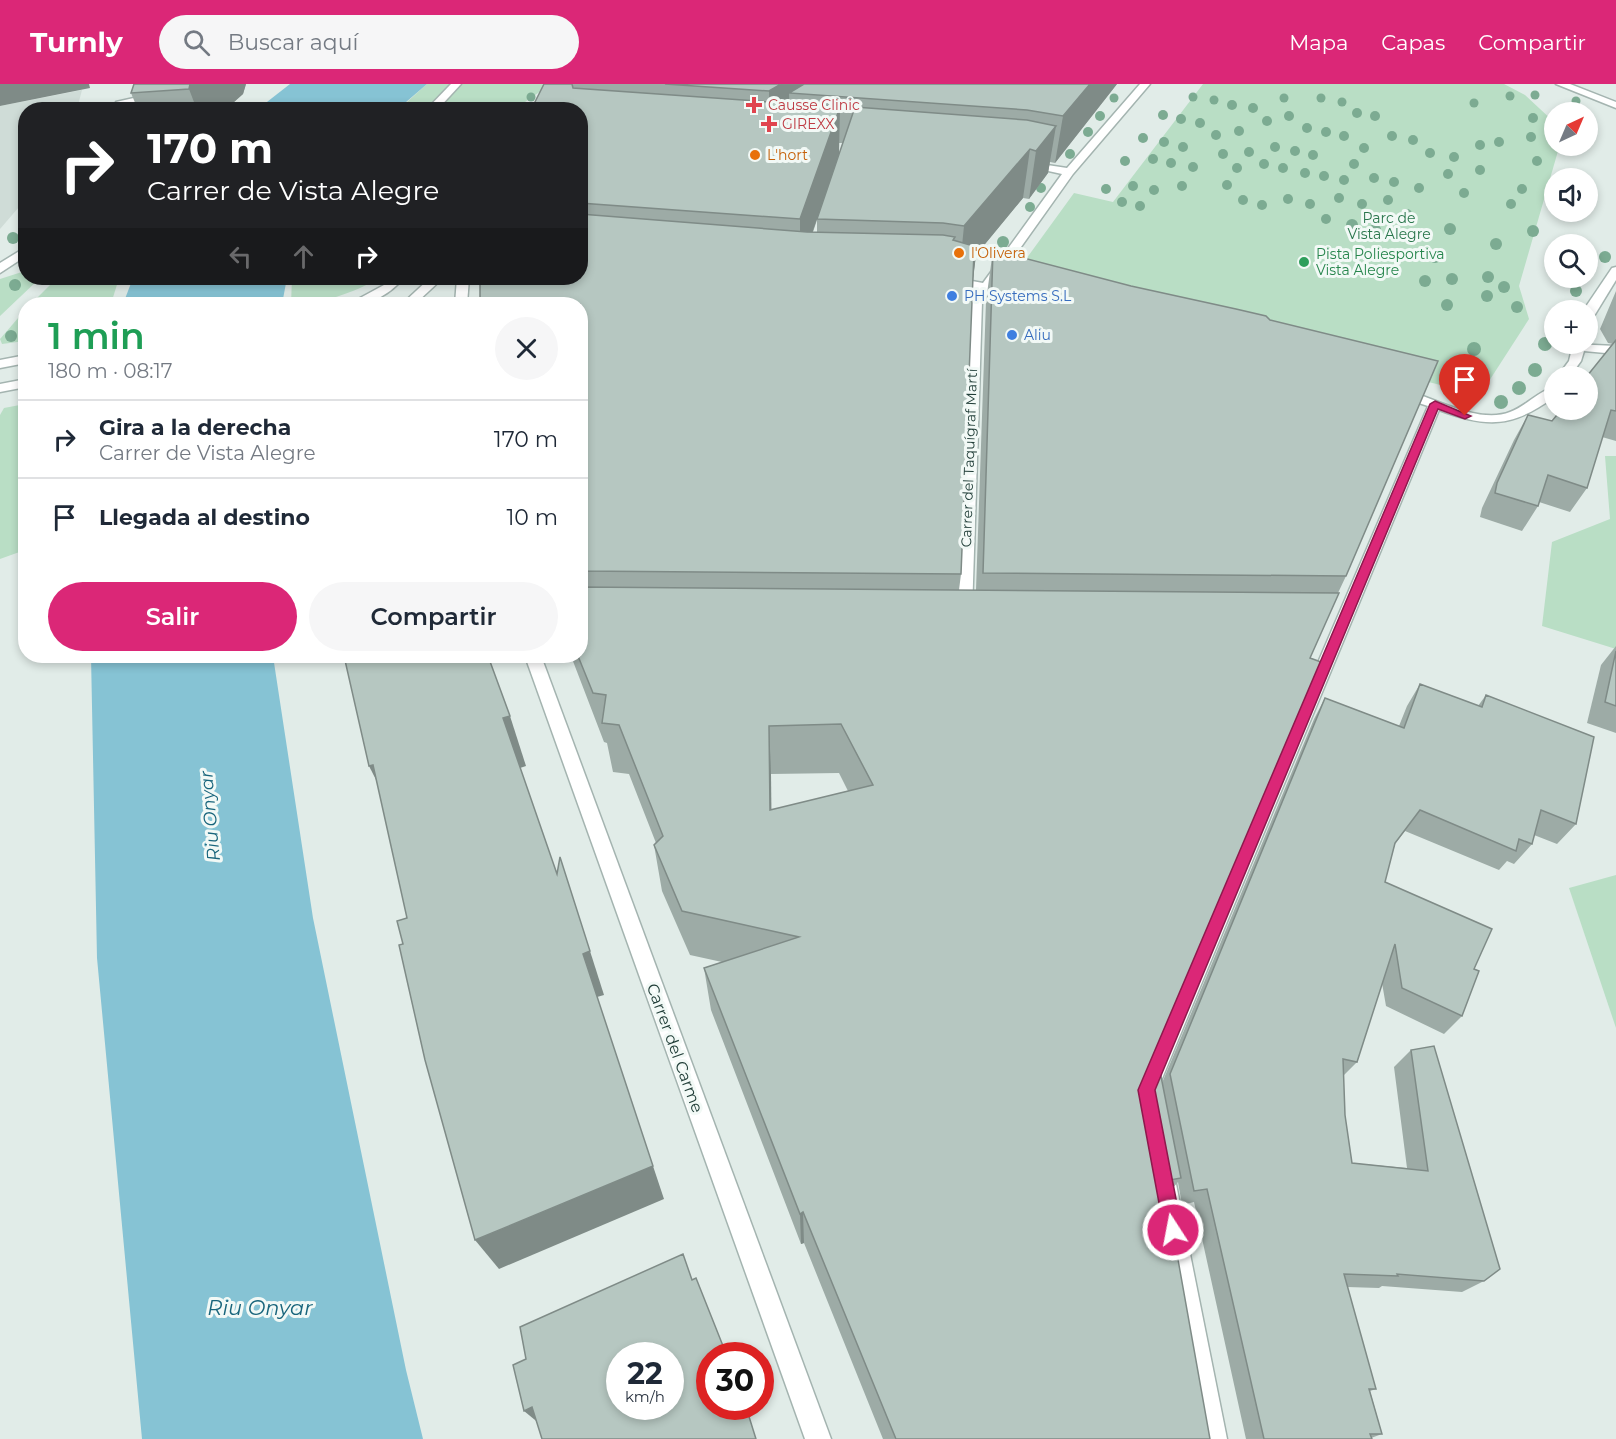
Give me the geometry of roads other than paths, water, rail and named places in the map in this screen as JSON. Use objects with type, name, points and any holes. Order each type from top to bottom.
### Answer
[{"type":"street","points":[[439,102],[456,84]]},
{"type":"street","points":[[1126,84],[1143,86]]},
{"type":"street","points":[[1561,84],[1616,105]]},
{"type":"street","name":"Carrer del Taquígraf Martí","points":[[964,624],[976,302],[1069,172],[1143,86]]},
{"type":"street","points":[[121,102],[124,89]]},
{"type":"street","points":[[136,102],[169,94]]},
{"type":"street","points":[[1008,161],[1036,164],[1069,172]]},
{"type":"street","points":[[0,269],[18,256]]},
{"type":"street","points":[[1596,300],[1616,271]]},
{"type":"street","points":[[938,279],[1021,294]]},
{"type":"street","points":[[369,297],[391,285]]},
{"type":"street","points":[[1598,348],[1616,350]]},
{"type":"street","points":[[0,364],[18,361]]},
{"type":"street","points":[[0,388],[18,385]]},
{"type":"street","points":[[1392,390],[1465,416],[1488,421],[1523,414],[1544,398]]},
{"type":"street","points":[[1148,1102],[1146,1090],[1435,404]]},
{"type":"street","points":[[1318,636],[1338,636]]},
{"type":"street","name":"Carrer del Carme","points":[[536,663],[818,1439]]},
{"type":"street","points":[[1160,1160],[1214,1439]]},
{"type":"water","points":[[290,84],[427,84],[406,102],[267,102]]},
{"type":"water","points":[[130,285],[286,285],[283,297],[126,297]]},
{"type":"water","name":"Riu Onyar","points":[[91,663],[274,663],[313,918],[406,1370],[423,1439],[142,1439],[97,958]]},
{"type":"place","name":"Causse Clinic","points":[[754,105]]},
{"type":"place","name":"GIREXX","points":[[769,124]]},
{"type":"place","name":"L'hort","points":[[755,155]]},
{"type":"place","name":"l'Olivera","points":[[959,253]]},
{"type":"place","name":"Pista Poliesportiva Vista Alegre","points":[[1304,262]]},
{"type":"place","name":"PH Systems S.L","points":[[952,296]]},
{"type":"place","name":"Aliu","points":[[1012,335]]},
{"type":"park label","name":"Parc de Vista Alegre","points":[[1389,226]]}]
